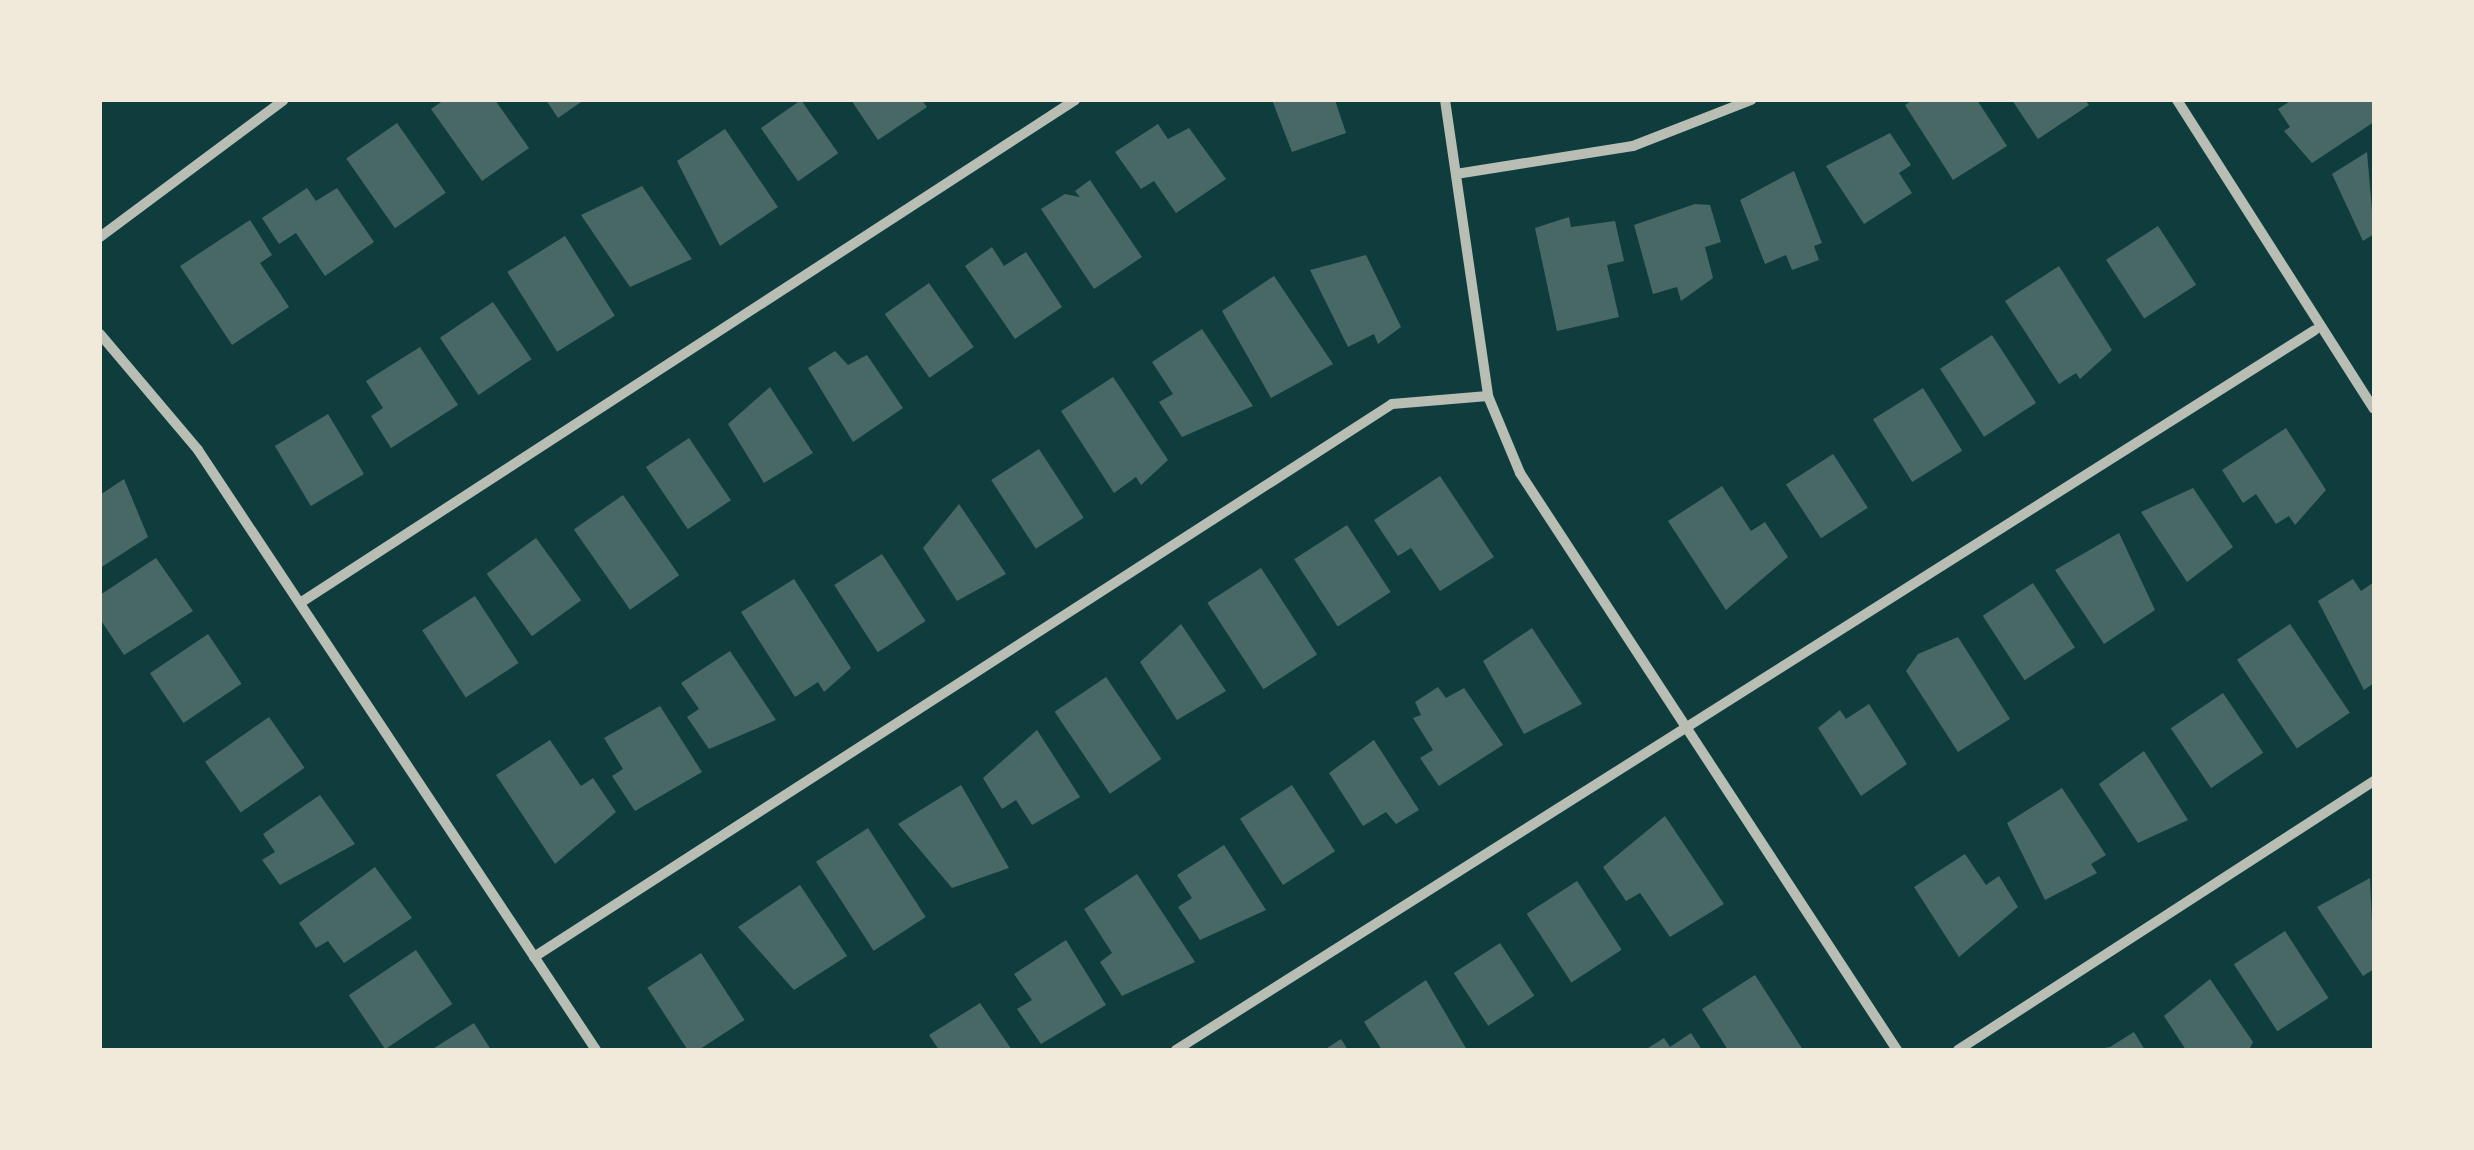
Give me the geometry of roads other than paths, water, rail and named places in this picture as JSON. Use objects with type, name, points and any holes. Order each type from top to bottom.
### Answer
[{"type":"street","points":[[100,238],[284,100]]},
{"type":"street","points":[[300,603],[1076,100]]},
{"type":"street","points":[[1445,100],[1488,396],[1520,473],[1898,1050]]},
{"type":"street","points":[[1456,174],[1632,146],[1751,100]]},
{"type":"street","points":[[2177,100],[2316,330],[2374,408]]},
{"type":"street","points":[[1176,1050],[1689,731],[2316,330]]},
{"type":"street","points":[[100,334],[198,450],[596,1050]]},
{"type":"street","points":[[534,957],[1392,404],[1488,396]]},
{"type":"street","points":[[1958,1050],[2374,781]]}]
